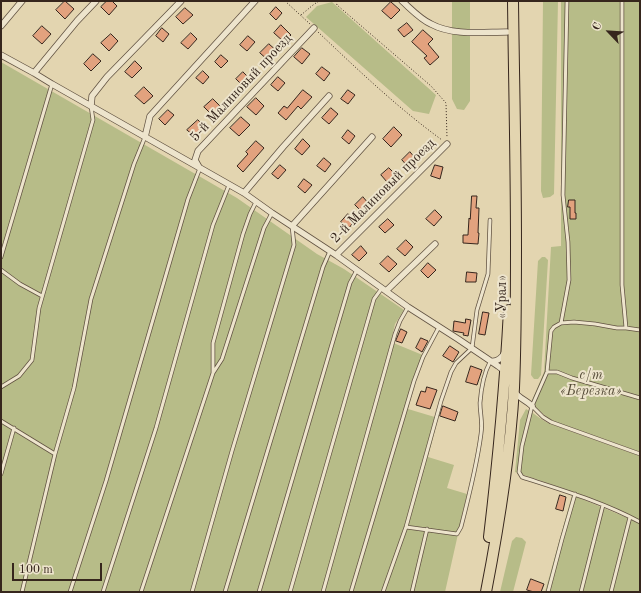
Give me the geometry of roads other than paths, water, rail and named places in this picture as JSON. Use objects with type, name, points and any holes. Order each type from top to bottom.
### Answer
[{"type":"highway","name":"«Урал»","points":[[486,592],[504,486],[514,390],[507,346],[510,280],[507,1]]},
{"type":"highway","name":"«Урал»","points":[[480,592],[491,520],[505,385],[510,370],[516,212],[513,1]]},
{"type":"street","points":[[1,26],[22,1]]},
{"type":"street","points":[[34,73],[77,21],[96,1]]},
{"type":"street","points":[[91,106],[92,96],[107,78],[180,1]]},
{"type":"street","points":[[145,137],[150,116],[255,1]]},
{"type":"street","points":[[402,1],[430,24],[446,30],[463,32],[507,32]]},
{"type":"street","name":"5-й Малиновый проезд","points":[[200,168],[195,160],[198,151],[314,28]]},
{"type":"street","points":[[1,56],[34,73],[244,193],[358,270],[408,307],[439,326],[502,369],[510,370]]},
{"type":"street","points":[[244,193],[329,96]]},
{"type":"street","points":[[292,226],[372,137]]},
{"type":"street","name":"2-й Малиновый проезд","points":[[336,255],[447,144]]},
{"type":"street","points":[[384,289],[435,244]]},
{"type":"street","points":[[492,362],[504,354],[507,346]]},
{"type":"street","points":[[492,362],[503,375],[505,385]]},
{"type":"street","points":[[514,390],[517,395],[532,406]]},
{"type":"street","points":[[512,407],[515,400],[522,398]]},
{"type":"lane","points":[[561,323],[569,280],[568,242],[563,195],[567,1]]},
{"type":"lane","points":[[622,1],[622,285],[626,328]]},
{"type":"lane","points":[[1,257],[52,84]]},
{"type":"lane","points":[[1,387],[19,376],[32,360],[42,296],[93,120],[91,106]]},
{"type":"lane","points":[[22,592],[55,454],[74,388],[91,299],[134,164],[145,137]]},
{"type":"lane","points":[[70,592],[106,481],[188,199],[200,168]]},
{"type":"lane","points":[[103,592],[156,428],[213,225],[229,185]]},
{"type":"lane","points":[[213,373],[213,343],[242,234],[256,202]]},
{"type":"lane","points":[[141,592],[213,373],[222,359],[264,228],[272,213]]},
{"type":"lane","points":[[383,592],[406,527],[441,401],[449,379],[456,363],[472,348],[477,310],[488,274],[490,220]]},
{"type":"lane","points":[[192,592],[232,451],[294,245],[292,226]]},
{"type":"lane","points":[[225,592],[323,267],[330,251]]},
{"type":"lane","points":[[1,270],[20,284],[42,296]]},
{"type":"lane","points":[[259,592],[350,283],[358,270]]},
{"type":"lane","points":[[290,592],[374,299],[384,289]]},
{"type":"lane","points":[[323,592],[395,334],[408,307]]},
{"type":"lane","points":[[640,330],[574,322],[561,323],[554,327],[551,331],[547,372],[532,406],[522,446],[520,474],[603,505],[640,522]]},
{"type":"lane","points":[[351,592],[414,381],[423,357],[439,326]]},
{"type":"lane","points":[[406,527],[457,534],[461,527],[477,462],[483,424],[480,404],[485,373],[492,362]]},
{"type":"lane","points":[[547,372],[556,372],[640,398]]},
{"type":"lane","points":[[532,406],[542,417],[551,422],[640,454]]},
{"type":"lane","points":[[1,420],[55,454]]},
{"type":"lane","points":[[1,474],[14,428]]},
{"type":"lane","points":[[548,592],[574,494]]},
{"type":"lane","points":[[581,592],[603,505]]},
{"type":"lane","points":[[611,592],[630,517]]},
{"type":"lane","points":[[412,592],[427,529]]},
{"type":"park label","name":"с/т «Березка»","points":[[591,384]]}]
